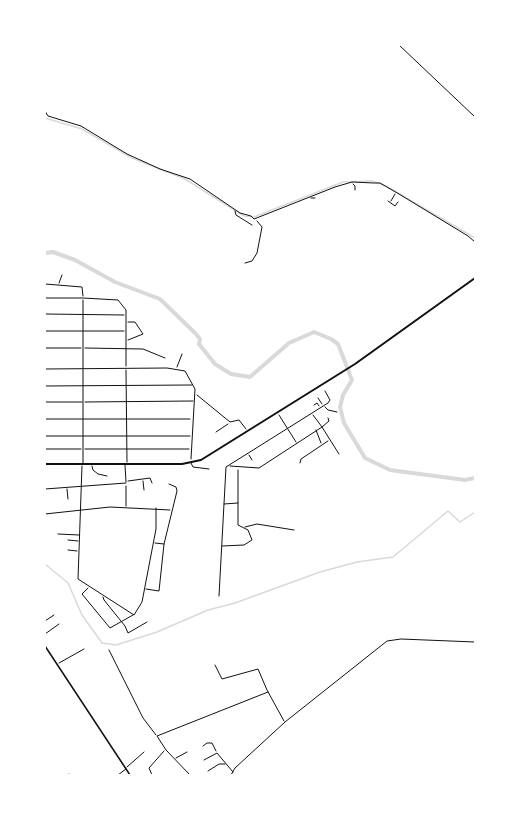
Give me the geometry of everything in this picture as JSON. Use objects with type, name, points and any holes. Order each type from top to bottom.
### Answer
[{"type":"main road","points":[[45,464],[191,463],[201,460],[352,366],[475,278]]},
{"type":"street","points":[[399,45],[475,117]]},
{"type":"street","points":[[45,50],[45,76]]},
{"type":"street","points":[[45,111],[48,116],[81,126],[127,154],[190,179],[235,210],[256,219],[262,226],[256,253],[252,261],[245,263]]},
{"type":"street","points":[[256,219],[352,182],[380,183],[475,242]]},
{"type":"street","points":[[352,182],[356,186],[355,190]]},
{"type":"street","points":[[396,192],[389,202],[395,206],[398,202]]},
{"type":"street","points":[[309,197],[315,198]]},
{"type":"street","points":[[235,210],[236,214],[252,225]]},
{"type":"street","points":[[59,285],[62,275]]},
{"type":"street","points":[[45,284],[82,288],[83,449],[78,579],[134,615]]},
{"type":"street","points":[[45,298],[118,300],[126,309],[126,508]]},
{"type":"street","points":[[45,314],[126,315]]},
{"type":"street","points":[[126,340],[143,334],[135,322],[127,322]]},
{"type":"street","points":[[45,331],[126,331]]},
{"type":"street","points":[[45,348],[126,348],[148,350],[165,358]]},
{"type":"street","points":[[176,369],[182,354]]},
{"type":"street","points":[[45,369],[180,369],[188,373],[195,393],[191,463],[193,466],[209,469]]},
{"type":"street","points":[[45,386],[194,385]]},
{"type":"street","points":[[219,596],[226,468],[330,401],[325,392]]},
{"type":"street","points":[[195,393],[230,422]]},
{"type":"street","points":[[318,398],[328,410],[337,412]]},
{"type":"street","points":[[45,402],[195,401]]},
{"type":"street","points":[[314,405],[317,403],[320,408]]},
{"type":"street","points":[[278,413],[297,443]]},
{"type":"street","points":[[312,413],[339,454]]},
{"type":"street","points":[[228,466],[259,468],[322,427],[329,421],[328,418]]},
{"type":"street","points":[[45,419],[192,419]]},
{"type":"street","points":[[216,432],[230,422],[239,420],[248,432]]},
{"type":"street","points":[[316,430],[322,444]]},
{"type":"street","points":[[45,436],[191,435]]},
{"type":"street","points":[[300,463],[301,459],[330,440]]},
{"type":"street","points":[[45,449],[191,449]]},
{"type":"street","points":[[248,453],[252,460]]},
{"type":"street","points":[[92,464],[95,472],[107,476]]},
{"type":"street","points":[[222,546],[248,544],[252,537],[248,530],[238,525],[238,468]]},
{"type":"street","points":[[142,479],[144,490]]},
{"type":"street","points":[[45,489],[142,479],[152,479],[152,483]]},
{"type":"street","points":[[144,589],[159,591],[165,544],[177,488],[169,484]]},
{"type":"street","points":[[67,487],[68,499]]},
{"type":"street","points":[[224,504],[238,503]]},
{"type":"street","points":[[89,586],[82,594],[110,628],[134,615],[141,603],[154,543],[156,508]]},
{"type":"street","points":[[45,514],[81,509],[156,508],[172,510]]},
{"type":"street","points":[[243,527],[257,524],[294,530]]},
{"type":"street","points":[[58,534],[81,535]]},
{"type":"street","points":[[68,540],[80,541]]},
{"type":"street","points":[[154,543],[165,544]]},
{"type":"street","points":[[68,550],[79,551]]},
{"type":"street","points":[[104,596],[104,600],[128,633],[147,622]]},
{"type":"street","points":[[45,621],[54,615]]},
{"type":"street","points":[[45,633],[59,624]]},
{"type":"street","points":[[231,775],[285,722],[387,641],[401,639],[475,642]]},
{"type":"street","points":[[45,646],[130,775]]},
{"type":"street","points":[[58,664],[84,649]]},
{"type":"street","points":[[108,650],[143,718],[166,750],[190,775]]},
{"type":"street","points":[[215,665],[223,679],[258,669],[285,722]]},
{"type":"street","points":[[157,736],[268,692]]},
{"type":"street","points":[[203,746],[212,743],[217,753],[233,772]]},
{"type":"street","points":[[158,775],[152,775],[149,768],[166,750]]},
{"type":"street","points":[[118,775],[144,752]]},
{"type":"street","points":[[175,759],[187,752]]},
{"type":"street","points":[[204,760],[217,753]]},
{"type":"street","points":[[208,771],[219,764],[225,764]]},
{"type":"waterway","points":[[45,118],[82,129],[132,158],[185,179],[244,216],[254,217],[343,182],[372,181],[386,186],[475,238]]},
{"type":"waterway","points":[[45,253],[53,252],[75,260],[115,282],[160,299],[195,333],[200,339],[199,344],[215,364],[231,374],[250,377],[289,343],[314,332],[331,339],[338,344],[352,380],[343,395],[340,407],[344,423],[365,458],[390,470],[465,480],[475,478]]},
{"type":"waterway","points":[[45,564],[68,583],[82,615],[102,643],[116,645],[157,632],[208,610],[235,603],[320,572],[357,562],[393,557],[448,511],[460,522],[475,512]]}]
